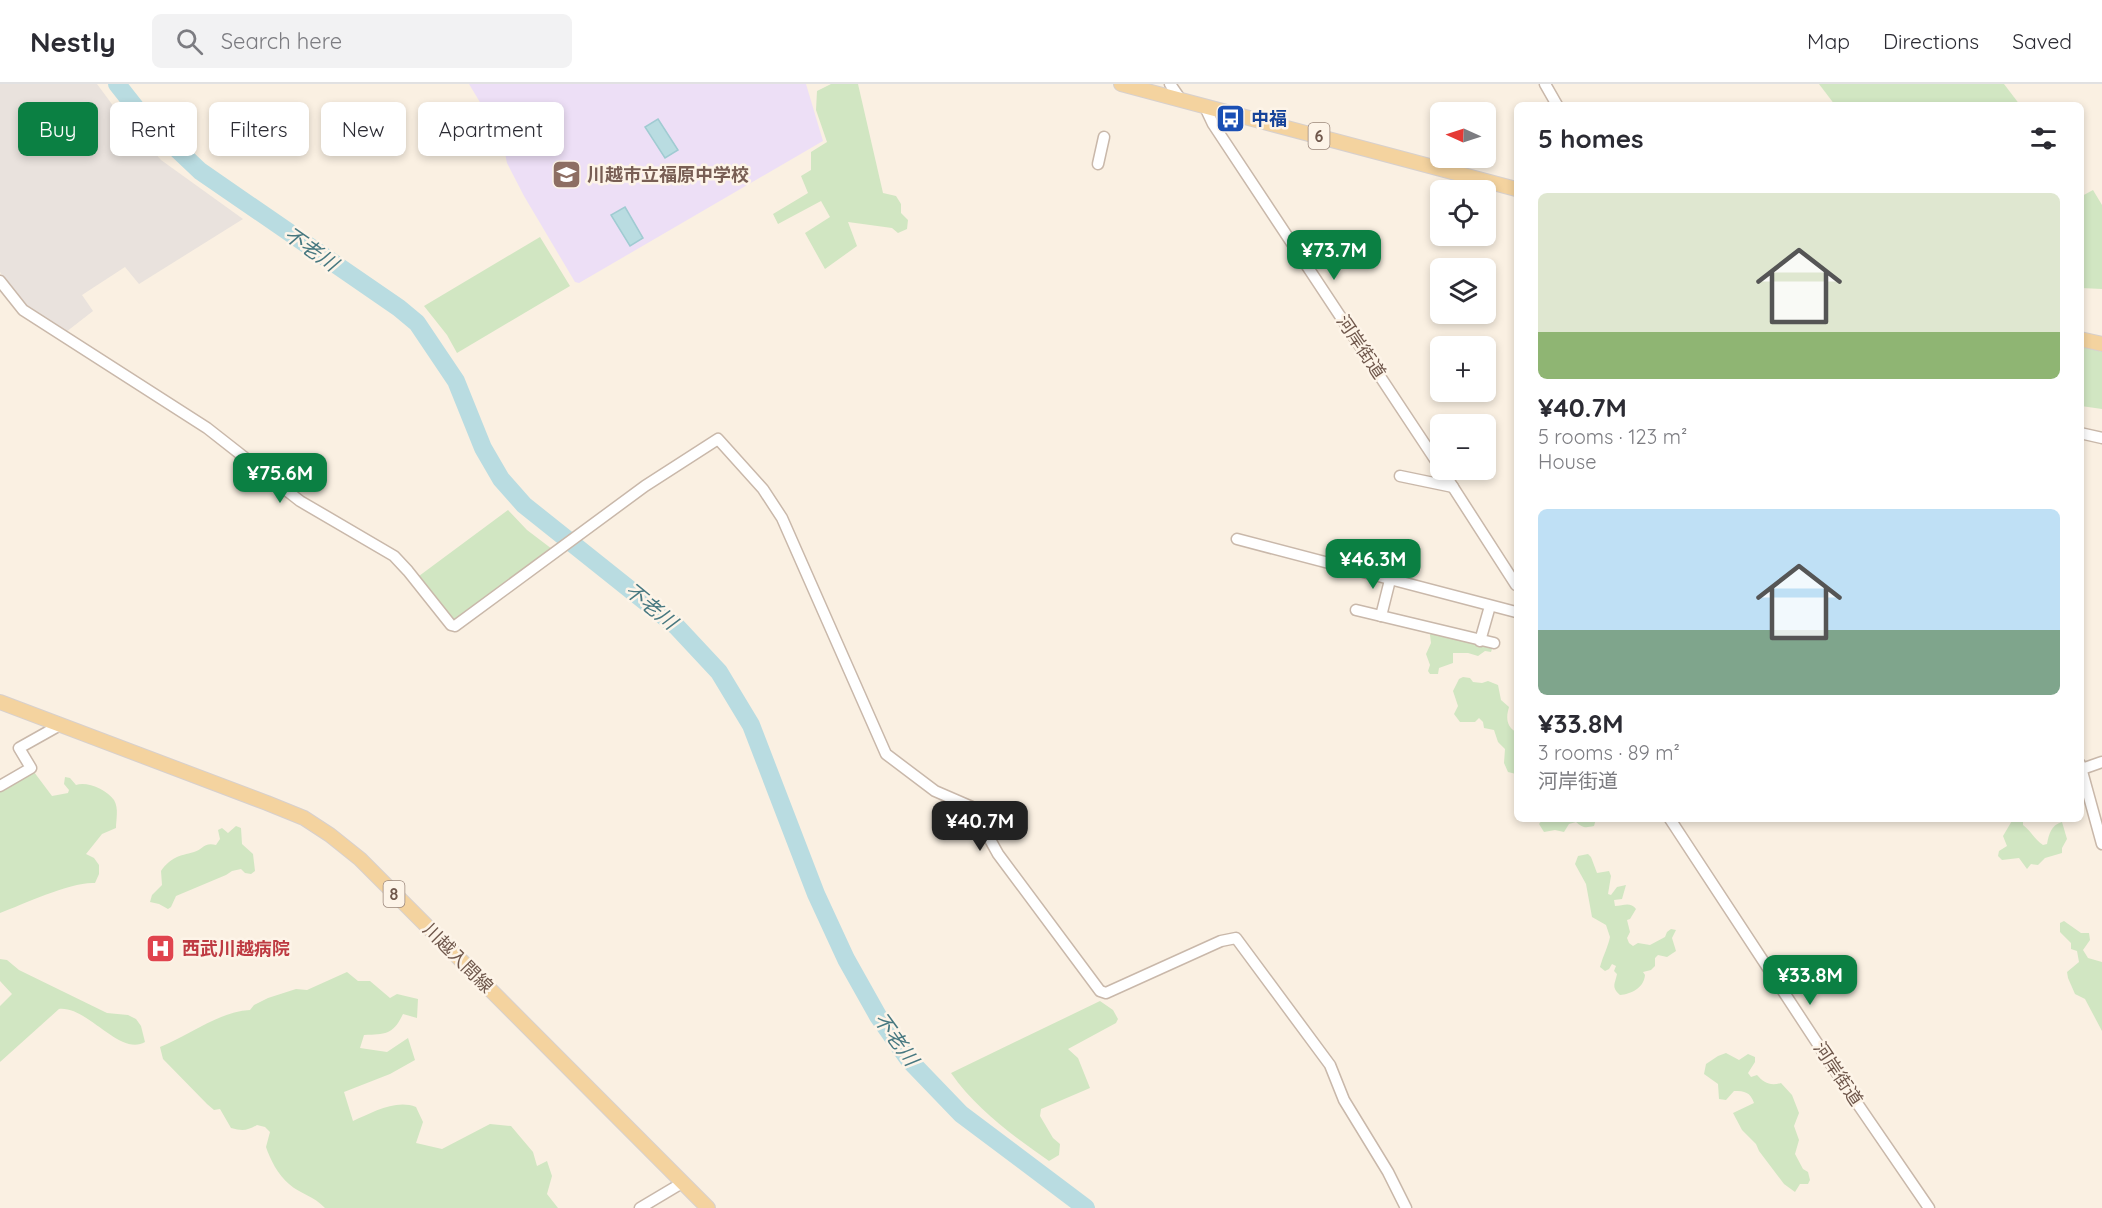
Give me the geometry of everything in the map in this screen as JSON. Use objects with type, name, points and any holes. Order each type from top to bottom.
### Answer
[{"type":"main road","name":"6","points":[[1121,84],[1514,188]]},
{"type":"main road","points":[[2084,340],[2102,344]]},
{"type":"main road","name":"川越入間線","points":[[0,702],[267,802],[304,818],[330,835],[360,859],[682,1183],[703,1207]]},
{"type":"street","points":[[1170,84],[1181,100]]},
{"type":"street","points":[[1545,84],[1555,102]]},
{"type":"street","name":"河岸街道","points":[[1205,107],[1213,124],[1430,451]]},
{"type":"street","points":[[1098,164],[1104,136]]},
{"type":"street","points":[[0,280],[23,310],[207,428],[300,501],[394,556],[451,625],[455,626],[645,486],[718,439],[763,489],[782,518],[886,754],[935,791],[972,807],[1002,860],[1100,991],[1106,993],[1221,941],[1236,938],[1330,1065],[1344,1100],[1388,1172],[1406,1208]]},
{"type":"street","points":[[2084,434],[2102,438]]},
{"type":"street","points":[[1400,476],[1453,487]]},
{"type":"street","name":"河岸街道","points":[[1449,480],[1514,582]]},
{"type":"street","points":[[1237,539],[1514,612]]},
{"type":"street","points":[[1381,616],[1390,580]]},
{"type":"street","points":[[1480,640],[1490,606]]},
{"type":"street","points":[[1356,610],[1494,643]]},
{"type":"street","points":[[0,786],[32,768],[19,748],[60,725]]},
{"type":"street","points":[[2084,765],[2102,762]]},
{"type":"street","points":[[2084,777],[2102,844]]},
{"type":"street","name":"河岸街道","points":[[1672,822],[1846,1087],[1929,1208]]},
{"type":"street","points":[[640,1208],[682,1183]]},
{"type":"shaded area","points":[[0,84],[97,84],[110,102],[110,156],[157,156],[243,219],[139,284],[125,267],[82,295],[93,311],[66,332],[27,307],[14,295],[0,272]]},
{"type":"shaded area","points":[[469,84],[806,84],[823,141],[579,283],[575,282],[524,196],[506,156],[564,156],[564,102],[480,102]]},
{"type":"green space","points":[[831,84],[858,84],[883,193],[896,196],[901,204],[901,213],[908,220],[907,229],[898,233],[892,228],[848,222],[857,246],[825,269],[805,233],[830,217],[821,201],[778,224],[773,214],[808,193],[801,176],[811,170],[811,152],[827,142],[816,110],[817,91]]},
{"type":"green space","points":[[1819,84],[2004,84],[2018,102],[1833,102]]},
{"type":"green space","points":[[2093,190],[2102,205],[2102,289],[2084,288],[2084,195]]},
{"type":"green space","points":[[540,237],[570,286],[457,353],[447,335],[424,306]]},
{"type":"green space","points":[[2084,347],[2102,352],[2102,409],[2084,406]]},
{"type":"green space","points":[[508,510],[527,530],[552,549],[457,620],[452,619],[419,576]]},
{"type":"green space","points":[[1432,631],[1469,632],[1493,646],[1491,652],[1485,651],[1478,656],[1453,653],[1453,663],[1439,668],[1438,674],[1430,674],[1426,654],[1431,643]]},
{"type":"green space","points":[[1470,678],[1473,682],[1488,681],[1498,685],[1501,700],[1509,707],[1507,718],[1514,731],[1514,774],[1508,772],[1504,763],[1505,749],[1498,742],[1494,730],[1484,728],[1479,718],[1475,722],[1460,722],[1454,714],[1458,706],[1453,691],[1459,679]]},
{"type":"green space","points":[[34,772],[52,796],[68,793],[69,790],[64,784],[65,777],[70,778],[76,785],[91,785],[107,793],[116,803],[116,828],[102,834],[86,854],[94,858],[99,865],[99,874],[95,883],[61,889],[0,913],[0,790]]},
{"type":"green space","points":[[1541,822],[1576,822],[1569,824],[1564,832],[1555,830],[1544,832],[1539,824]]},
{"type":"green space","points":[[1576,822],[1595,822],[1594,826],[1580,825]]},
{"type":"green space","points":[[2011,822],[2023,822],[2023,825],[2043,845],[2047,844],[2053,828],[2062,822],[2067,839],[2062,853],[2045,858],[2038,865],[2031,864],[2027,869],[2019,858],[2002,860],[1998,856],[1999,851],[2007,846],[2003,836]]},
{"type":"green space","points":[[236,826],[241,828],[242,844],[253,854],[255,871],[251,874],[241,869],[232,871],[176,896],[168,909],[150,902],[152,895],[162,885],[161,871],[168,863],[206,845],[216,845],[220,839],[218,830],[222,828],[228,833]]},
{"type":"green space","points":[[1588,854],[1597,873],[1609,871],[1611,876],[1608,894],[1611,895],[1617,887],[1626,885],[1622,899],[1614,900],[1615,906],[1629,905],[1636,909],[1627,920],[1630,932],[1627,938],[1629,943],[1633,946],[1638,943],[1650,945],[1665,937],[1671,929],[1676,930],[1672,938],[1676,951],[1667,957],[1658,955],[1655,958],[1655,966],[1643,972],[1645,975],[1642,983],[1636,990],[1628,993],[1620,995],[1615,990],[1616,966],[1612,964],[1605,971],[1600,967],[1610,937],[1606,925],[1592,917],[1586,884],[1575,864],[1578,856]]},
{"type":"green space","points":[[2064,921],[2081,933],[2089,933],[2090,940],[2083,950],[2088,958],[2102,962],[2102,1031],[2085,999],[2075,994],[2068,978],[2067,972],[2079,962],[2077,951],[2071,949],[2071,943],[2060,932],[2060,923]]},
{"type":"green space","points":[[0,959],[7,960],[19,970],[107,1013],[128,1015],[136,1019],[141,1026],[145,1042],[135,1045],[125,1043],[81,1015],[70,1010],[59,1009],[0,1062],[0,1006],[12,994],[0,981]]},
{"type":"green space","points":[[347,972],[358,981],[370,981],[390,998],[397,994],[418,999],[417,1018],[403,1014],[392,1030],[364,1035],[360,1048],[387,1052],[408,1038],[415,1060],[390,1074],[344,1092],[353,1121],[392,1106],[416,1107],[423,1122],[416,1143],[442,1149],[490,1124],[511,1126],[533,1152],[537,1166],[547,1161],[552,1176],[547,1194],[558,1208],[325,1208],[293,1187],[281,1176],[266,1147],[270,1132],[265,1127],[257,1125],[244,1130],[231,1128],[220,1109],[214,1110],[207,1104],[163,1059],[160,1047],[216,1019],[239,1011],[250,1010],[254,1005],[268,998],[296,989],[307,990]]},
{"type":"green space","points":[[1100,1001],[1113,1010],[1118,1019],[1116,1023],[1068,1049],[1078,1058],[1090,1088],[1041,1109],[1040,1116],[1053,1138],[1060,1144],[1059,1155],[1049,1161],[1009,1132],[984,1110],[951,1073]]},
{"type":"green space","points":[[1726,1053],[1739,1060],[1748,1054],[1755,1057],[1755,1062],[1748,1073],[1751,1077],[1757,1075],[1768,1083],[1781,1083],[1792,1095],[1799,1113],[1794,1126],[1799,1140],[1795,1154],[1803,1169],[1808,1172],[1810,1180],[1808,1184],[1800,1184],[1795,1192],[1784,1184],[1756,1144],[1742,1130],[1733,1113],[1754,1103],[1751,1096],[1744,1092],[1734,1091],[1726,1100],[1719,1099],[1718,1084],[1704,1074],[1706,1064]]},
{"type":"water","points":[[658,119],[678,150],[665,158],[645,127]]},
{"type":"water","points":[[625,207],[643,238],[630,246],[611,215]]},
{"type":"waterway","name":"不老川","points":[[117,84],[143,117],[200,171],[399,308],[417,323],[456,381],[483,448],[501,479],[524,505],[677,627],[719,672],[751,725],[816,894],[846,959],[878,1016],[909,1060],[961,1114],[1086,1208]]},
{"type":"place","name":"中福","points":[[1230,119]]},
{"type":"place","name":"川越市立福原中学校","points":[[566,175]]},
{"type":"place","name":"西武川越病院","points":[[161,949]]}]
